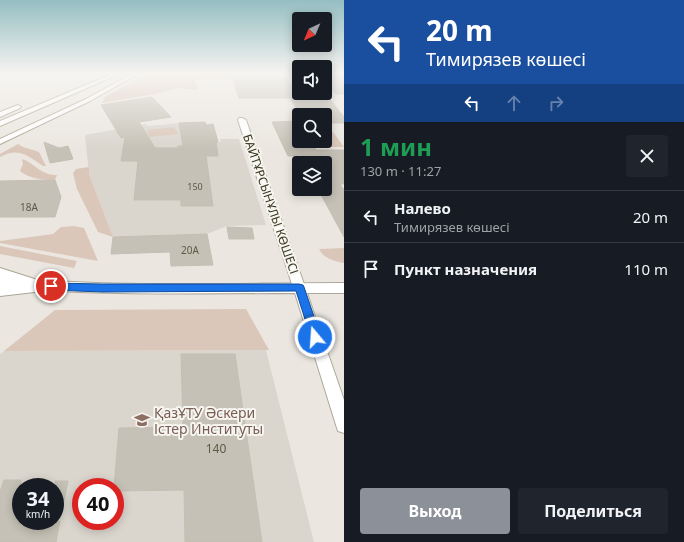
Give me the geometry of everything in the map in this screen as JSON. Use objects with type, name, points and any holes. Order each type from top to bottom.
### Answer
[{"type":"main road","points":[[0,124],[57,99]]},
{"type":"main road","points":[[7,130],[77,99]]},
{"type":"main road","points":[[0,142],[89,99]]},
{"type":"main road","points":[[0,115],[21,106]]},
{"type":"main road","name":"БАЙТҰРСЫНҰЛЫ КӨШЕСІ","points":[[242,120],[344,424]]},
{"type":"main road","points":[[0,273],[43,286]]},
{"type":"main road","points":[[0,282],[43,286],[102,288],[344,288]]},
{"type":"main road","points":[[0,291],[43,286]]},
{"type":"shaded area","points":[[104,99],[123,99],[102,103]]},
{"type":"shaded area","points":[[179,123],[183,140],[221,142],[220,139],[239,139],[266,225],[227,226],[207,234],[113,237],[89,174],[85,135],[146,124],[148,126]]},
{"type":"shaded area","points":[[174,127],[178,134],[149,137],[147,130]]},
{"type":"shaded area","points":[[332,132],[333,132],[344,147],[332,147]]},
{"type":"shaded area","points":[[18,144],[39,152],[46,166],[43,166],[27,156],[17,153],[6,154],[0,157],[0,154]]},
{"type":"shaded area","points":[[22,159],[46,173],[57,175],[55,180],[45,180],[24,174],[20,171],[23,164]]},
{"type":"shaded area","points":[[89,167],[89,174],[113,237],[98,232],[77,189],[73,173],[76,169]]},
{"type":"shaded area","points":[[74,226],[84,228],[98,261],[0,243],[0,241],[53,234],[61,227]]},
{"type":"shaded area","points":[[0,246],[77,261],[74,268],[0,254]]},
{"type":"shaded area","points":[[344,248],[344,263],[326,257],[319,249]]},
{"type":"shaded area","points":[[246,309],[269,350],[4,351],[55,310]]},
{"type":"shaded area","name":"ҚазҰТУ Әскери Істер Институты","points":[[266,350],[314,542],[0,542],[0,354],[4,351]]},
{"type":"building","points":[[137,99],[154,99],[171,117],[139,122],[155,148],[178,148],[178,146],[183,146],[179,123],[205,122],[206,125],[213,124],[218,142],[216,142],[218,156],[206,156],[213,206],[181,206],[181,200],[134,200],[138,161],[121,161],[125,137],[121,138],[101,105]]},
{"type":"building","points":[[291,99],[331,100],[344,117],[344,123],[332,123],[332,108],[296,108]]},
{"type":"building","points":[[292,121],[292,148],[344,150],[344,184],[340,184],[344,190],[344,237],[322,196],[332,196],[332,156],[301,156],[299,153],[299,156],[288,156],[272,122]]},
{"type":"building","points":[[44,142],[59,148],[68,146],[73,159],[50,163]]},
{"type":"building","points":[[55,180],[61,197],[55,217],[0,217],[0,181]]},
{"type":"building","points":[[227,227],[252,228],[254,239],[229,239]]},
{"type":"building","points":[[207,234],[213,265],[171,266],[170,252],[111,254],[113,237]]},
{"type":"building","points":[[181,354],[235,354],[262,542],[185,542],[184,490],[124,491],[124,478],[115,478],[119,428],[183,427]]},
{"type":"building","points":[[4,480],[12,480],[12,530],[58,530],[56,542],[0,542],[0,492]]},
{"type":"building","points":[[64,481],[68,481],[64,501]]},
{"type":"place","name":"ҚазҰТУ Әскери Істер Институты","points":[[142,420]]},
{"type":"route","points":[[51,286],[102,288],[299,287],[315,337]]}]
